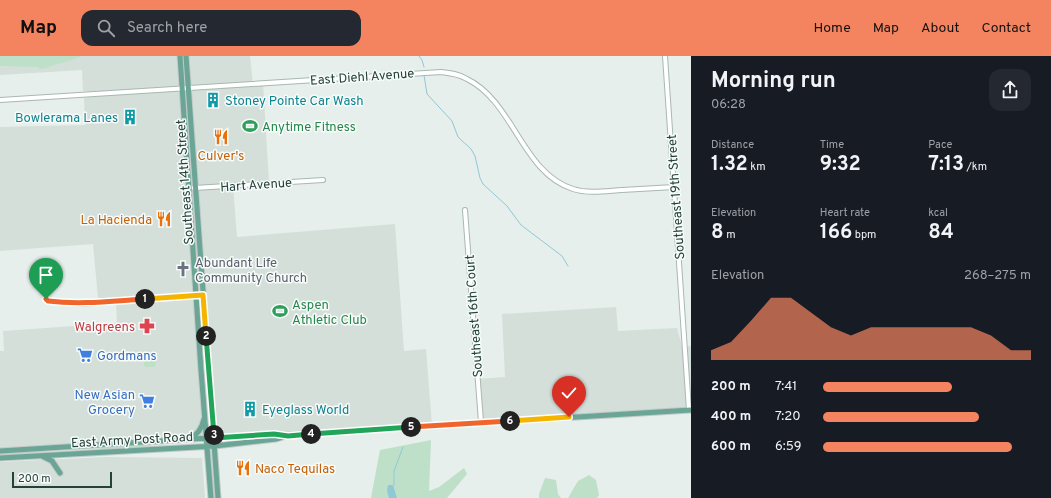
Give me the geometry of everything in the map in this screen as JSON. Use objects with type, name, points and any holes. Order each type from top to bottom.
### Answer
[{"type":"main road","name":"Southeast 14th Street","points":[[180,56],[196,188],[218,498]]},
{"type":"main road","name":"Southeast 14th Street","points":[[186,56],[185,89],[189,188],[212,498]]},
{"type":"main road","name":"East Army Post Road","points":[[0,458],[159,450],[215,446],[276,439],[288,436],[481,422],[690,410]]},
{"type":"main road","points":[[188,440],[197,434],[202,427],[205,416]]},
{"type":"main road","name":"East Army Post Road","points":[[0,450],[274,434],[288,436]]},
{"type":"main road","points":[[37,455],[52,461],[60,473]]},
{"type":"street","name":"Southeast 19th Street","points":[[664,56],[690,410]]},
{"type":"street","name":"East Diehl Avenue","points":[[0,100],[432,72],[456,74],[471,81],[490,98],[500,109],[539,166],[549,176],[561,184],[580,191],[595,192],[674,187]]},
{"type":"street","name":"Hart Avenue","points":[[189,188],[322,180]]},
{"type":"street","name":"Southeast 16th Court","points":[[465,210],[481,422]]},
{"type":"street","points":[[46,299],[48,301],[82,304],[203,295]]},
{"type":"shaded area","points":[[0,56],[180,56],[205,441],[0,454],[0,351],[4,351],[3,331],[117,323],[116,301],[129,300],[98,298],[93,244],[0,251],[0,127],[85,125],[84,98],[111,93],[83,91],[82,70],[0,75]]},
{"type":"shaded area","points":[[186,56],[250,56],[253,84],[263,83],[269,183],[233,186],[237,237],[395,224],[404,351],[426,349],[432,426],[214,442]]},
{"type":"shaded area","points":[[616,307],[618,331],[677,328],[687,365],[686,346],[691,346],[691,410],[481,422],[478,379],[505,377],[502,314]]},
{"type":"shaded area","points":[[107,457],[202,458],[205,498],[0,498],[0,462]]},
{"type":"green space","points":[[0,56],[80,57],[40,69],[38,67],[0,66]]},
{"type":"green space","points":[[146,355],[154,355],[156,358],[155,367],[144,366],[144,359]]},
{"type":"green space","points":[[431,440],[429,491],[439,487],[464,468],[467,474],[447,498],[371,498],[380,450]]},
{"type":"green space","points":[[163,443],[129,449],[96,449],[114,446]]},
{"type":"green space","points":[[589,475],[596,480],[599,495],[597,498],[568,498],[578,481]]},
{"type":"green space","points":[[545,478],[556,480],[558,494],[561,498],[539,498]]},
{"type":"water","points":[[388,485],[393,485],[397,498],[389,498],[387,491]]},
{"type":"waterway","points":[[419,56],[424,67]]},
{"type":"waterway","points":[[424,75],[427,94],[452,121],[458,137],[471,149],[475,156],[480,178],[483,184],[507,206],[521,225],[562,256],[568,266]]},
{"type":"waterway","points":[[394,485],[394,471],[403,447]]},
{"type":"place","name":"Stoney Pointe Car Wash","points":[[213,100]]},
{"type":"place","name":"Bowlerama Lanes","points":[[130,117]]},
{"type":"place","name":"Anytime Fitness","points":[[250,126]]},
{"type":"place","name":"Culver's","points":[[221,137]]},
{"type":"place","name":"La Hacienda","points":[[164,219]]},
{"type":"place","name":"Abundant Life Community Church","points":[[183,269]]},
{"type":"place","name":"Aspen Athletic Club","points":[[280,311]]},
{"type":"place","name":"Walgreens","points":[[147,326]]},
{"type":"place","name":"Gordmans","points":[[85,355]]},
{"type":"place","name":"New Asian Grocery","points":[[147,401]]},
{"type":"place","name":"Eyeglass World","points":[[250,409]]},
{"type":"place","name":"Naco Tequilas","points":[[243,468]]},
{"type":"route","points":[[46,299],[48,301],[82,304],[203,295],[214,438],[274,434],[288,436],[569,417]]}]
